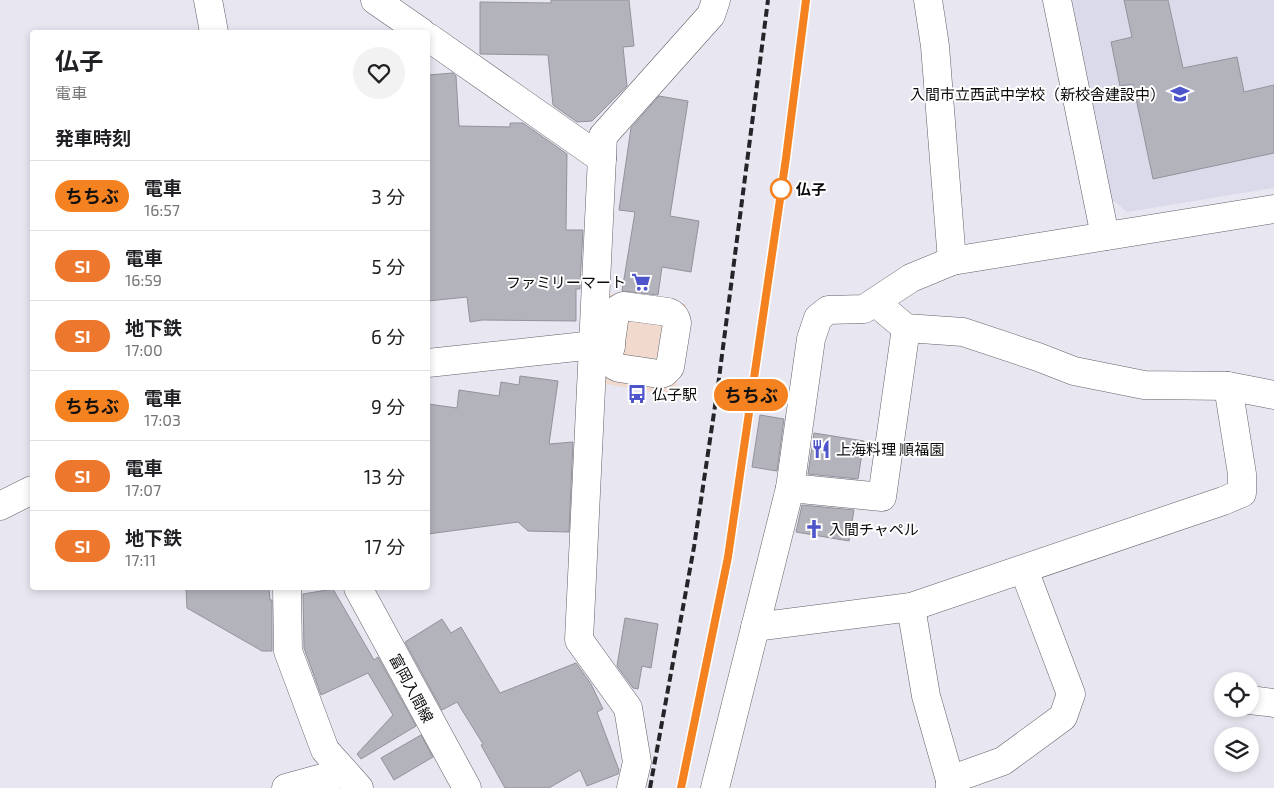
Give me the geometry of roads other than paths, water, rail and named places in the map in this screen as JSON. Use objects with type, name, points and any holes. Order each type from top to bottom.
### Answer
[{"type":"street","points":[[208,0],[214,30]]},
{"type":"street","points":[[375,0],[419,30]]},
{"type":"street","points":[[631,788],[637,762],[628,708],[579,640],[602,345],[602,159],[604,136],[711,15],[716,0]]},
{"type":"street","points":[[928,0],[935,46],[952,260]]},
{"type":"street","points":[[1057,0],[1105,236]]},
{"type":"street","points":[[430,38],[602,159]]},
{"type":"street","points":[[715,788],[790,488],[811,339],[818,318],[828,310],[864,309],[912,278],[952,260],[1274,209]]},
{"type":"street","points":[[875,302],[906,328],[963,332],[1074,371],[1104,378],[1144,385],[1228,386],[1274,394]]},
{"type":"street","points":[[790,488],[882,497],[906,328]]},
{"type":"street","points":[[430,363],[602,345]]},
{"type":"street","points":[[756,627],[911,608],[1242,493],[1242,474],[1228,386]]},
{"type":"street","points":[[0,506],[30,491]]},
{"type":"street","points":[[911,608],[926,696],[950,784],[1004,761],[1063,717],[1071,694],[1024,570]]},
{"type":"street","points":[[287,590],[288,651],[325,750],[351,780]]},
{"type":"street","name":"富岡入間線","points":[[359,590],[466,788]]},
{"type":"street","points":[[1259,701],[1274,703]]},
{"type":"street","points":[[286,788],[351,780]]},
{"type":"railway","points":[[650,788],[694,547],[718,386],[768,0]]},
{"type":"railway","points":[[681,788],[728,557],[786,158],[806,0]]},
{"type":"train","name":"ちちぶ","points":[[681,788],[728,557],[786,158],[806,0]]},
{"type":"place","name":"入間市立西武中学校（新校舎建設中）","points":[[1180,94]]},
{"type":"place","name":"仏子","points":[[781,189]]},
{"type":"place","name":"ファミリーマート","points":[[641,282]]},
{"type":"place","name":"仏子駅","points":[[637,394]]},
{"type":"place","name":"上海料理 順福園","points":[[821,449]]},
{"type":"place","name":"入間チャペル","points":[[814,529]]}]
